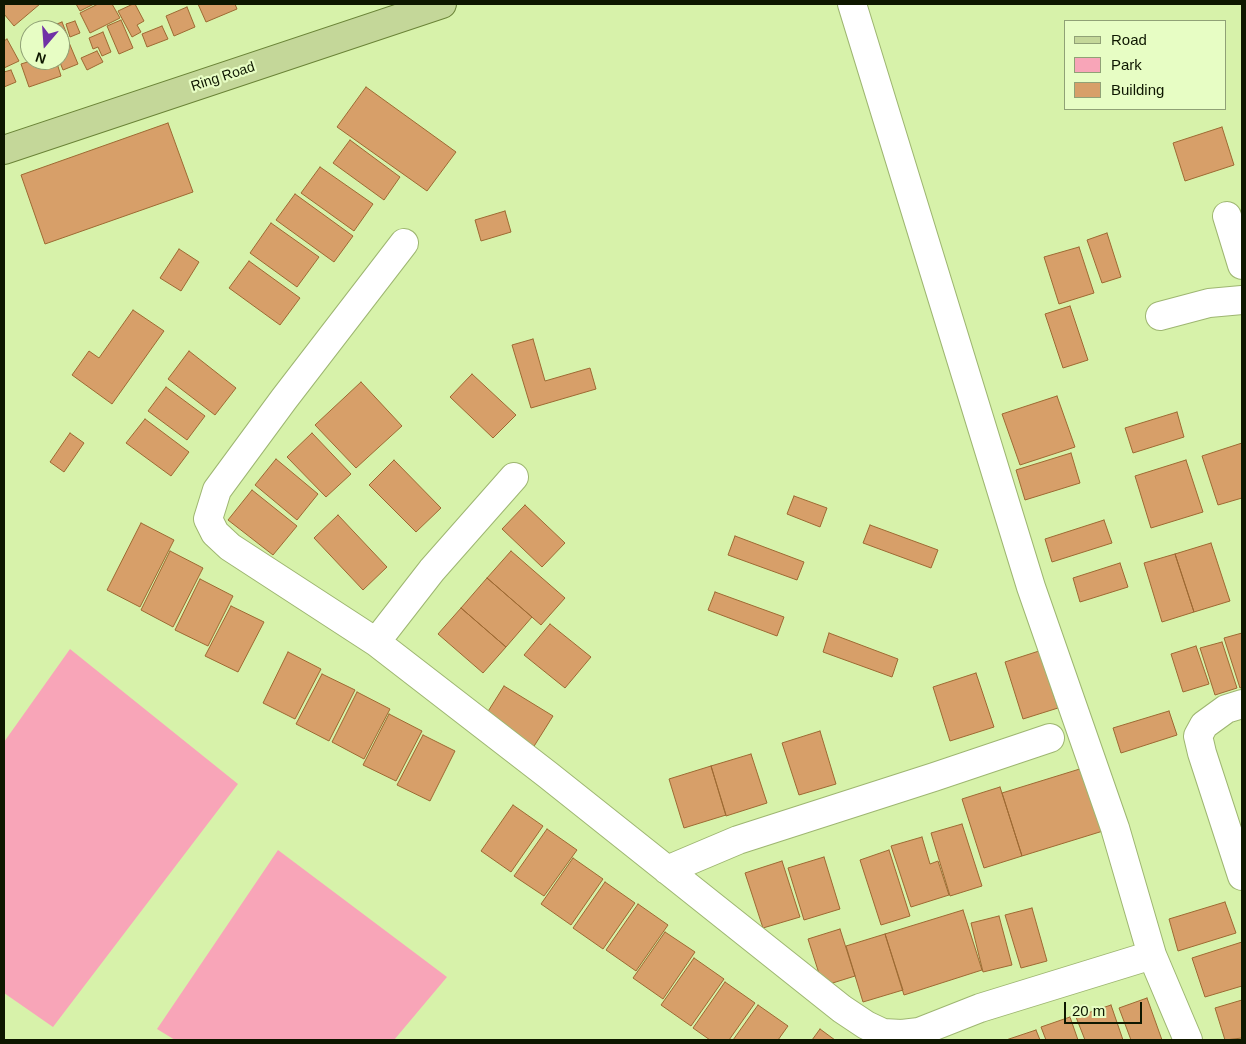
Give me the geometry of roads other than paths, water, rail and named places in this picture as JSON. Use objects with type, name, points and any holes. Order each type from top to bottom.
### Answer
[{"type":"main road","name":"Ring Road","points":[[4,150],[442,4]]},
{"type":"street","points":[[852,4],[1031,587],[1115,828],[1152,955],[1188,1040]]},
{"type":"street","points":[[1227,216],[1242,265]]},
{"type":"street","points":[[404,243],[284,399],[217,490],[208,518],[215,533],[230,547],[376,642],[548,775],[842,1009],[866,1025],[883,1033],[919,1032],[980,1008],[1152,955]]},
{"type":"street","points":[[1160,316],[1209,303],[1242,300]]},
{"type":"street","points":[[376,642],[432,570],[514,477]]},
{"type":"street","points":[[1242,704],[1226,709],[1204,725],[1198,736],[1242,876]]},
{"type":"street","points":[[667,870],[738,840],[1050,738]]}]
